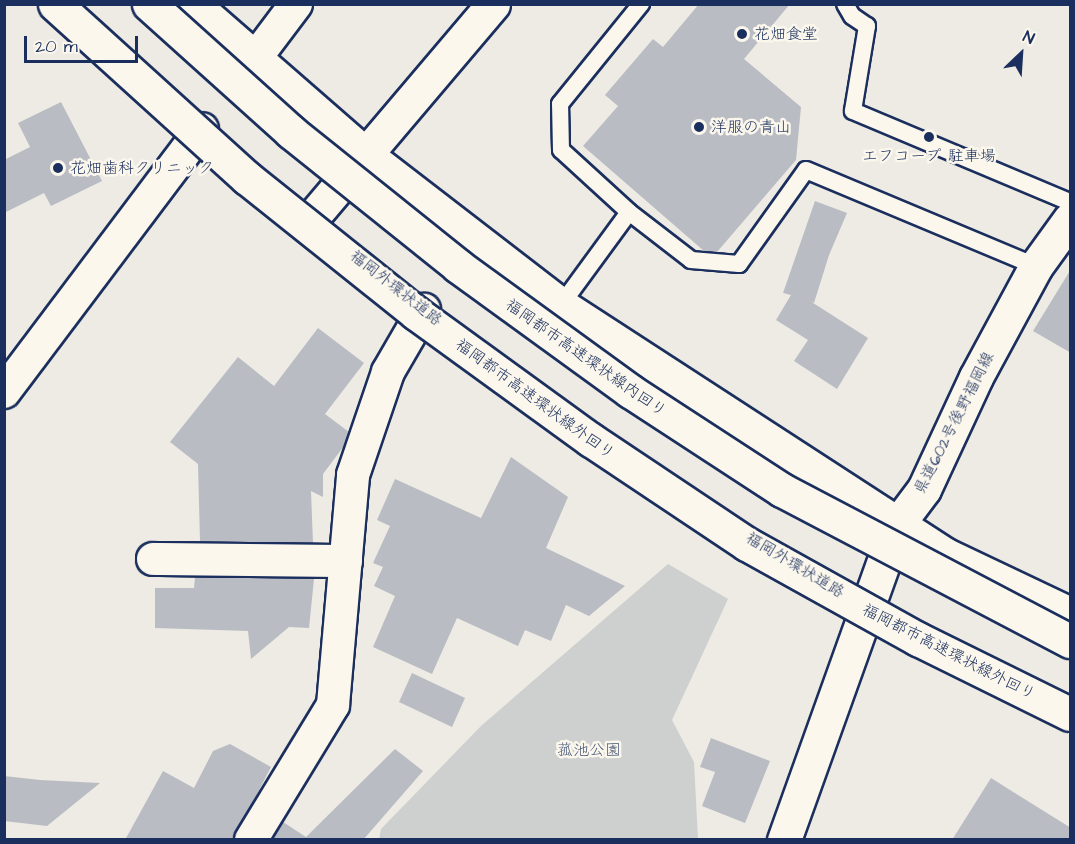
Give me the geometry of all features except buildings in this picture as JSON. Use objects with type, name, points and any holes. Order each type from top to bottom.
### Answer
[{"type":"main road","name":"福岡都市高速環状線外回り","points":[[55,4],[248,178],[416,313],[591,440],[747,544],[918,639],[1071,714]]},
{"type":"main road","name":"福岡外環状道路","points":[[65,4],[202,129],[310,220],[542,399],[777,556],[869,608],[1071,707]]},
{"type":"main road","name":"福岡都市高速環状線内回り","points":[[149,4],[291,132],[458,266],[630,391],[782,490],[1071,641]]},
{"type":"main road","points":[[193,4],[254,60],[365,154],[561,305],[946,555],[1071,614]]},
{"type":"main road","points":[[310,220],[494,4]]},
{"type":"main road","name":"県道602号後野福岡線","points":[[784,840],[897,525],[924,489],[976,377],[1036,266],[1071,219]]},
{"type":"street","points":[[254,60],[296,4]]},
{"type":"street","points":[[4,392],[202,129]]},
{"type":"street","points":[[251,840],[333,705],[353,475],[388,372],[424,310]]},
{"type":"street","points":[[153,559],[346,561]]},
{"type":"lane","points":[[641,4],[560,104],[561,150],[629,212],[691,260],[739,264],[806,170],[1036,266]]},
{"type":"lane","points":[[845,4],[852,16],[867,26],[853,111],[1071,202]]},
{"type":"lane","points":[[561,305],[629,212]]},
{"type":"green space","name":"菰池公園","points":[[668,564],[728,599],[672,720],[694,762],[698,839],[379,839],[381,829],[481,726]]},
{"type":"place","name":"花畑食堂","points":[[742,34]]},
{"type":"place","name":"洋服の青山","points":[[699,127]]},
{"type":"place","name":"エフコープ 駐車場","points":[[929,137]]},
{"type":"place","name":"花畑歯科クリニック","points":[[58,168]]}]
